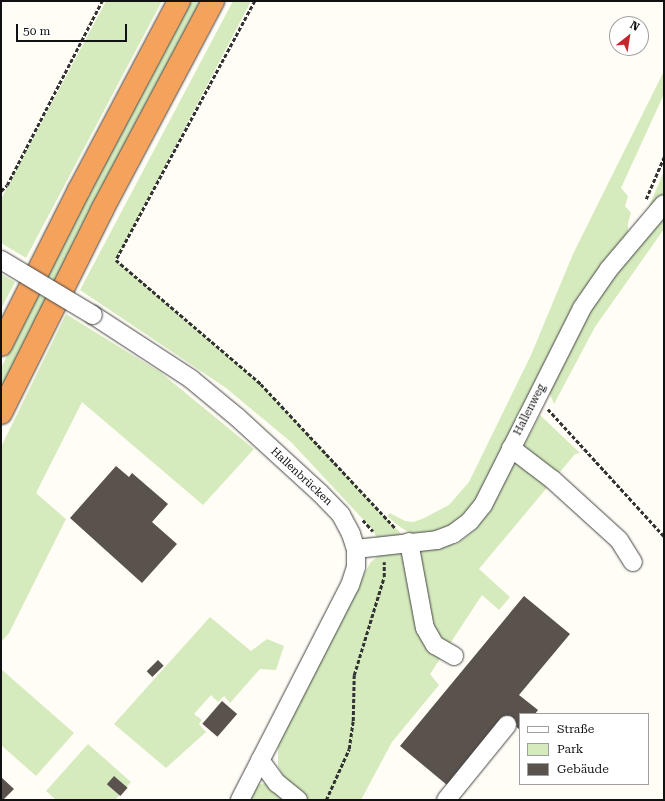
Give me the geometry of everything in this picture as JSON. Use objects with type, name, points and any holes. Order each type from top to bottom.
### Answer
[{"type":"highway","points":[[1,345],[79,190],[180,1]]},
{"type":"highway","points":[[1,413],[102,210],[213,1]]},
{"type":"street","name":"Hallenweg","points":[[356,549],[381,545],[437,540],[453,534],[470,521],[483,505],[582,308],[613,264],[664,204]]},
{"type":"street","name":"Hallenbrücken","points":[[1,260],[93,315],[191,380],[237,417],[341,515],[352,534],[356,549],[356,567],[350,585],[240,800]]},
{"type":"street","points":[[511,448],[553,480],[618,540],[633,562]]},
{"type":"street","points":[[409,542],[425,628],[435,645],[454,656]]},
{"type":"street","points":[[446,800],[507,725]]},
{"type":"street","points":[[260,760],[277,783],[298,800]]},
{"type":"path","points":[[1,191],[7,185],[102,1]]},
{"type":"path","points":[[255,1],[116,260],[261,384],[409,542]]},
{"type":"path","points":[[537,397],[664,536]]},
{"type":"path","points":[[326,800],[348,749],[353,721],[354,675],[384,576],[381,545]]},
{"type":"green space","points":[[106,1],[162,1],[26,258],[1,243],[1,199]]},
{"type":"green space","points":[[191,1],[201,1],[99,192],[1,389],[1,368],[46,276]]},
{"type":"green space","points":[[233,1],[251,1],[116,260],[261,384],[409,542],[381,545],[372,529],[291,442],[226,388],[80,290]]},
{"type":"green space","points":[[664,71],[664,94],[621,188],[628,196],[625,206],[631,213],[628,223],[628,235],[473,508],[451,525],[438,531],[414,535],[400,527],[387,516],[390,513],[405,521],[413,522],[422,519],[449,505],[469,482],[531,355],[573,254]]},
{"type":"green space","points":[[664,171],[664,194],[646,215],[650,204]]},
{"type":"green space","points":[[664,211],[664,229],[595,327],[554,404],[549,392],[553,380],[598,296]]},
{"type":"green space","points":[[1,274],[15,282],[1,309]]},
{"type":"green space","points":[[66,314],[160,372],[254,449],[203,505],[82,402],[36,493],[66,519],[9,633],[1,642],[1,447]]},
{"type":"green space","points":[[540,415],[580,453],[575,454],[479,569],[510,597],[499,610],[482,595],[430,674],[439,685],[392,742],[361,800],[305,800],[286,781],[278,766],[278,741],[370,563],[380,554],[393,551],[457,544],[475,530],[491,507]]},
{"type":"green space","points":[[210,617],[251,651],[267,639],[284,646],[276,670],[260,669],[230,703],[224,696],[218,702],[211,695],[194,714],[202,720],[199,724],[206,732],[166,768],[114,724]]},
{"type":"green space","points":[[1,669],[74,733],[36,776],[1,745]]},
{"type":"green space","points":[[88,744],[131,782],[115,800],[56,800],[46,791]]},
{"type":"green space","points":[[265,783],[272,784],[290,800],[248,800],[255,786]]},
{"type":"building","points":[[116,466],[129,477],[132,473],[168,504],[152,522],[177,544],[142,583],[70,518]]},
{"type":"building","points":[[524,596],[570,634],[519,695],[538,710],[536,713],[519,713],[519,729],[504,716],[447,785],[400,746]]},
{"type":"building","points":[[158,660],[164,666],[152,677],[147,671]]},
{"type":"building","points":[[222,701],[237,714],[217,737],[202,724]]},
{"type":"building","points":[[114,776],[128,788],[120,796],[107,784]]},
{"type":"building","points":[[1,777],[14,789],[3,800],[1,800]]}]
